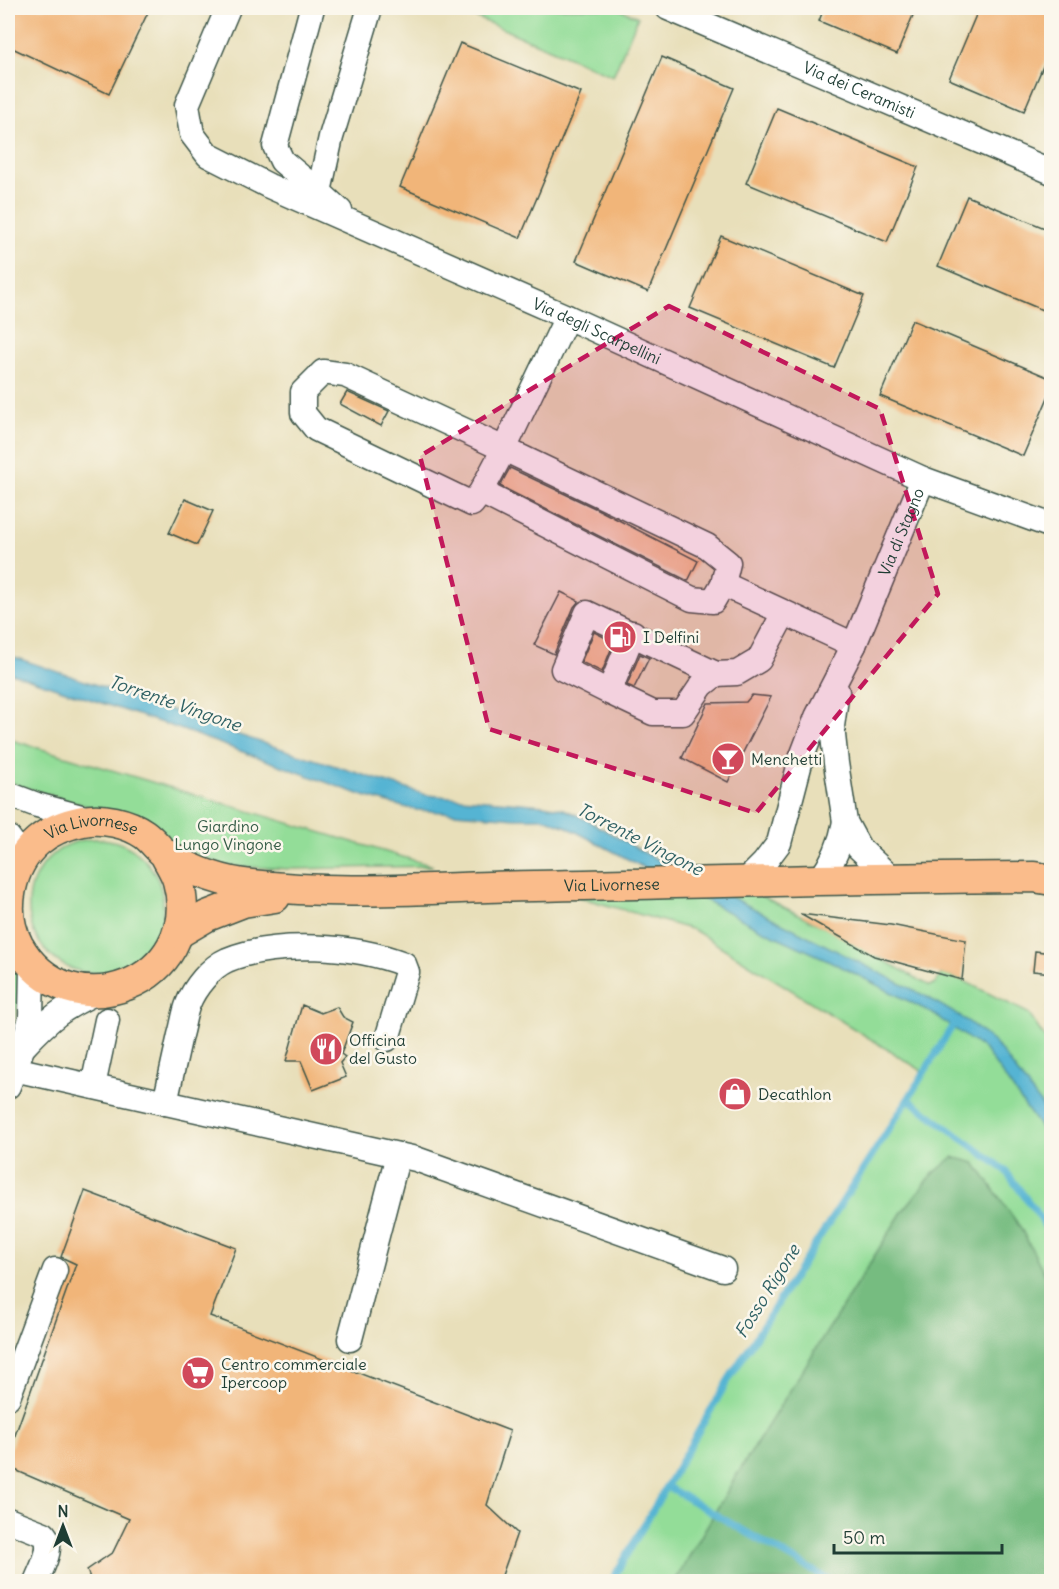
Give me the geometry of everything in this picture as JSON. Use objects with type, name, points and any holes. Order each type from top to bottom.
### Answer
[{"type":"main road","name":"Via Livornese","points":[[89,819],[118,822],[145,835],[166,856],[178,880],[182,906],[178,933],[166,956],[147,975],[123,988],[102,1006],[51,980],[32,965],[9,928],[8,901],[12,880],[12,855],[62,826],[89,819]]},
{"type":"main road","name":"Via Livornese","points":[[166,856],[214,877],[247,885],[316,890],[603,886],[891,878],[1034,877],[1052,880]]},
{"type":"main road","name":"Via Livornese","points":[[178,933],[207,916],[243,902],[316,890]]},
{"type":"street","name":"Via degli Scarpellini","points":[[228,8],[187,105],[192,134],[208,155],[269,186],[567,317],[923,479]]},
{"type":"street","points":[[312,8],[275,146],[282,161],[350,221]]},
{"type":"street","points":[[319,192],[331,137],[370,8]]},
{"type":"street","name":"Via dei Ceramisti","points":[[668,8],[1052,172]]},
{"type":"street","points":[[480,492],[692,599],[713,601],[723,584],[728,563],[707,546],[504,449],[345,375],[323,372],[303,392],[303,413],[316,429],[472,504],[504,449],[567,317]]},
{"type":"street","name":"Via di Stagno","points":[[732,882],[764,863],[779,843],[801,759],[817,717],[854,645],[923,479],[1052,526]]},
{"type":"street","points":[[723,584],[854,645]]},
{"type":"street","points":[[716,674],[702,685],[683,713],[653,713],[562,669],[587,613],[716,674],[737,673],[759,660],[784,613]]},
{"type":"street","points":[[609,692],[633,633]]},
{"type":"street","name":"Via di Stagno","points":[[820,880],[840,846],[845,822],[832,726],[839,678]]},
{"type":"street","points":[[8,794],[37,805],[89,819]]},
{"type":"street","name":"Via di Stagno","points":[[845,822],[860,848],[891,878]]},
{"type":"street","points":[[165,1103],[188,1003],[214,968],[233,958],[266,951],[324,948],[357,951],[404,964],[407,972],[387,1039]]},
{"type":"street","points":[[14,1068],[31,1018],[32,965]]},
{"type":"street","points":[[14,1068],[47,1021],[69,1005],[102,1006],[93,1086]]},
{"type":"street","points":[[14,1068],[416,1159],[723,1269]]},
{"type":"street","points":[[350,1339],[398,1155]]},
{"type":"street","points":[[8,1397],[55,1269]]},
{"type":"street","points":[[8,1520],[44,1534],[47,1538],[49,1547],[36,1581]]},
{"type":"highlighted area","points":[[669,306],[880,409],[938,594],[756,813],[489,729],[420,456]]},
{"type":"green space","points":[[454,8],[617,8],[638,17],[613,76]]},
{"type":"green space","name":"Giardino Lungo Vingone","points":[[8,739],[433,866],[291,869],[226,866],[186,851],[86,806],[17,785],[8,780]]},
{"type":"green space","points":[[96,839],[122,844],[144,858],[158,880],[163,906],[158,932],[144,954],[122,968],[96,973],[70,968],[48,954],[34,932],[29,906],[34,880],[48,858],[70,844]]},
{"type":"green space","points":[[733,882],[822,926],[930,986],[936,983],[941,974],[962,980],[1028,1013],[1051,1047],[1051,1286],[1020,1227],[975,1164],[953,1158],[933,1174],[902,1212],[735,1478],[675,1581],[611,1581],[727,1382],[924,1072],[694,930],[540,886]]},
{"type":"green space","points":[[8,953],[20,976],[21,995],[8,1042]]},
{"type":"green space","points":[[953,1157],[975,1163],[1020,1227],[1051,1286],[1051,1581],[675,1581],[735,1478],[902,1212],[933,1174]]},
{"type":"water","points":[[8,655],[183,714],[195,721],[426,795],[544,805],[564,809],[645,853],[929,998],[969,1022],[995,1043],[1052,1119],[1051,1143],[985,1050],[930,1012],[830,961],[762,930],[567,827],[544,818],[417,810],[364,796],[177,728],[8,672]]},
{"type":"building","points":[[8,8],[150,8],[109,94],[8,46]]},
{"type":"building","points":[[824,8],[916,8],[897,54],[819,21]]},
{"type":"building","points":[[979,8],[1052,8],[1052,45],[1024,111],[949,79]]},
{"type":"building","points":[[460,43],[581,93],[520,238],[400,187]]},
{"type":"building","points":[[662,57],[734,88],[648,292],[576,261]]},
{"type":"building","points":[[777,108],[918,167],[887,242],[746,183]]},
{"type":"building","points":[[967,196],[1052,231],[1052,314],[938,266]]},
{"type":"building","points":[[721,236],[864,296],[834,368],[690,308]]},
{"type":"building","points":[[912,320],[1052,379],[1052,388],[1023,456],[880,396]]},
{"type":"building","points":[[347,392],[389,411],[381,426],[340,404]]},
{"type":"building","points":[[510,468],[599,510],[698,561],[688,581],[500,486]]},
{"type":"building","points":[[185,499],[213,511],[197,545],[169,533]]},
{"type":"building","points":[[561,592],[579,601],[574,607],[554,654],[534,645]]},
{"type":"building","points":[[594,632],[614,642],[602,672],[581,662]]},
{"type":"building","points":[[640,654],[649,658],[634,688],[627,685]]},
{"type":"building","points":[[752,695],[771,697],[728,782],[682,758],[708,703],[746,702]]},
{"type":"building","points":[[800,914],[891,925],[966,940],[962,980],[874,956]]},
{"type":"building","points":[[1035,951],[1052,953],[1052,973],[1033,971]]},
{"type":"building","points":[[302,1005],[321,1013],[337,1007],[343,1017],[353,1022],[341,1054],[345,1057],[340,1063],[346,1077],[313,1090],[301,1061],[286,1061]]},
{"type":"building","name":"Centro commerciale Ipercoop","points":[[85,1191],[236,1248],[210,1316],[510,1431],[487,1505],[517,1533],[500,1581],[91,1581],[87,1570],[113,1552],[129,1519],[8,1467],[8,1455],[76,1264],[61,1257]]},
{"type":"waterway","name":"Fosso Rigone","points":[[611,1582],[727,1382],[956,1020]]},
{"type":"waterway","points":[[908,1099],[1005,1170],[1039,1216],[1052,1238]]},
{"type":"waterway","points":[[666,1486],[833,1582]]},
{"type":"place","name":"I Delfini","points":[[620,637]]},
{"type":"place","name":"Menchetti","points":[[728,759]]},
{"type":"place","name":"Officina del Gusto","points":[[326,1049]]},
{"type":"place","name":"Decathlon","points":[[735,1094]]},
{"type":"place","name":"Centro commerciale Ipercoop","points":[[198,1373]]},
{"type":"water label","name":"Torrente Vingone","points":[[175,703]]},
{"type":"water label","name":"Torrente Vingone","points":[[640,839]]}]
